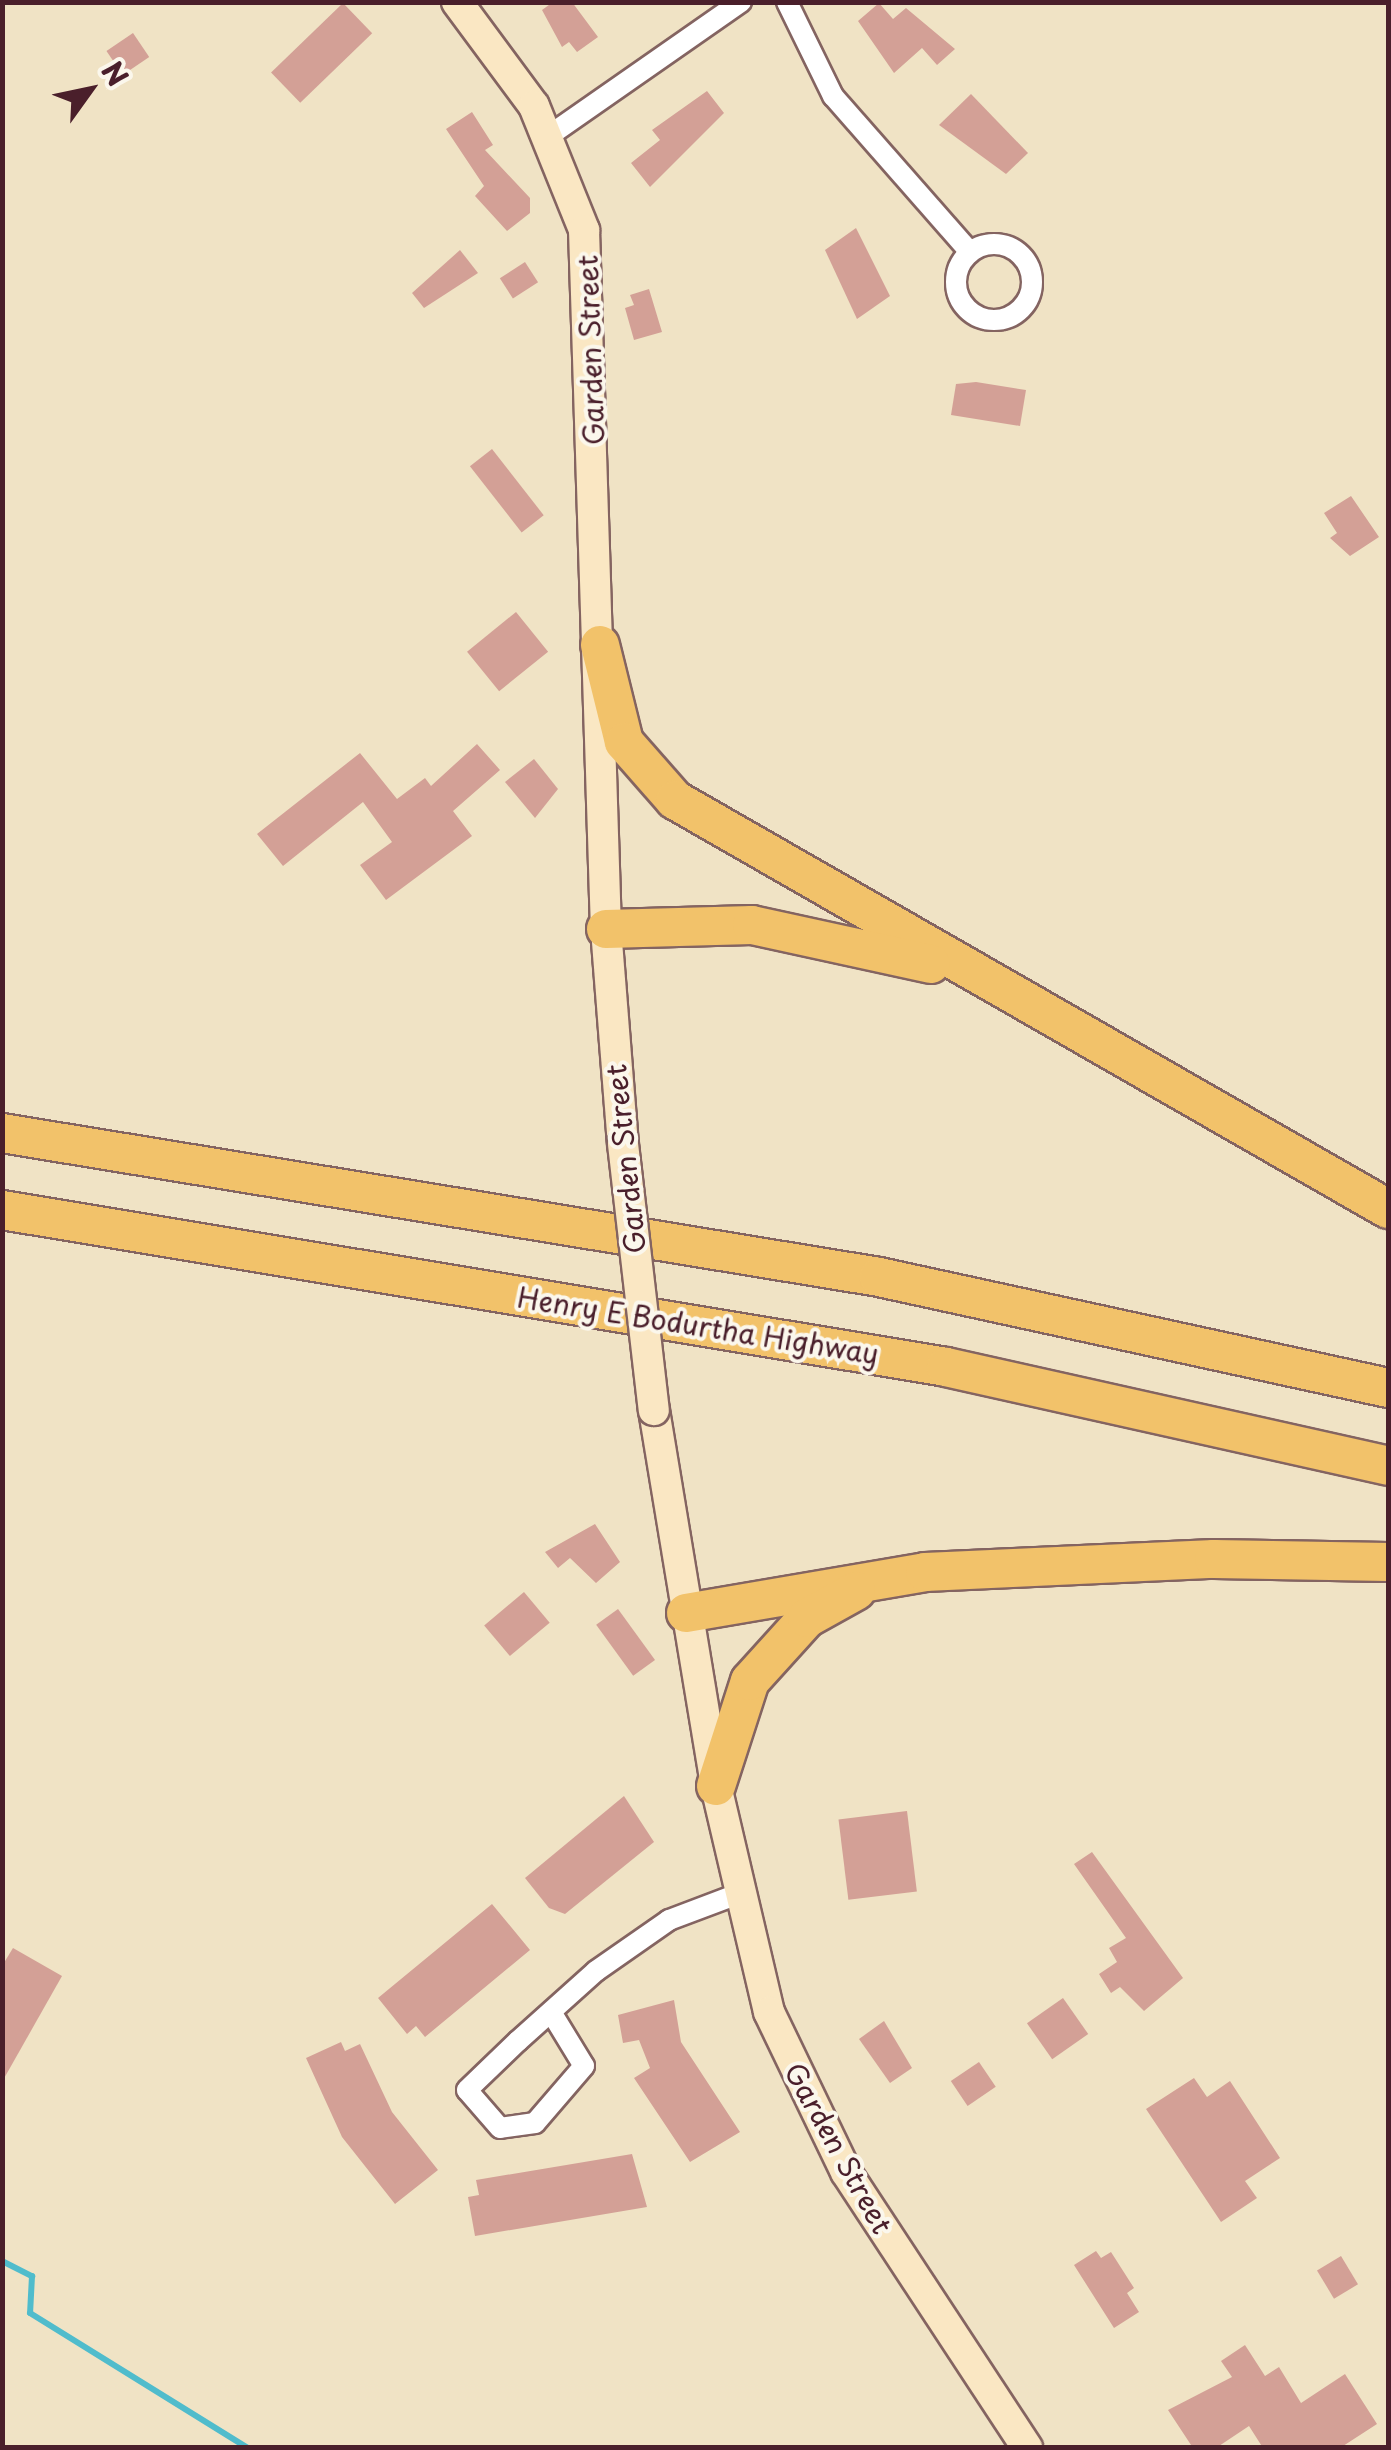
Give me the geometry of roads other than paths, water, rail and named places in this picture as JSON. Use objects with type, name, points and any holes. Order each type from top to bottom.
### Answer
[{"type":"highway","points":[[600,644],[616,724],[658,788],[1388,1209]]},
{"type":"highway","points":[[606,928],[730,924],[836,939],[961,974],[1057,1019]]},
{"type":"highway","points":[[2,1133],[880,1276],[1388,1388]]},
{"type":"highway","name":"Henry E Bodurtha Highway","points":[[2,1210],[864,1352],[1388,1466]]},
{"type":"highway","points":[[686,1613],[924,1572],[1214,1559],[1388,1562]]},
{"type":"highway","points":[[716,1786],[741,1697],[789,1634],[844,1595],[924,1572]]},
{"type":"street","name":"Garden Street","points":[[457,2],[550,136],[588,261],[606,928],[623,1144],[654,1410],[716,1786],[738,1894],[769,2012],[821,2128],[1027,2448]]},
{"type":"street","points":[[550,136],[741,2]]},
{"type":"street","points":[[787,2],[833,96],[970,252]]},
{"type":"street","points":[[552,2012],[584,2066],[535,2123],[500,2128],[467,2090],[552,2012],[668,1920],[738,1894]]},
{"type":"waterway","points":[[2,2261],[32,2276],[30,2313],[248,2448]]}]
